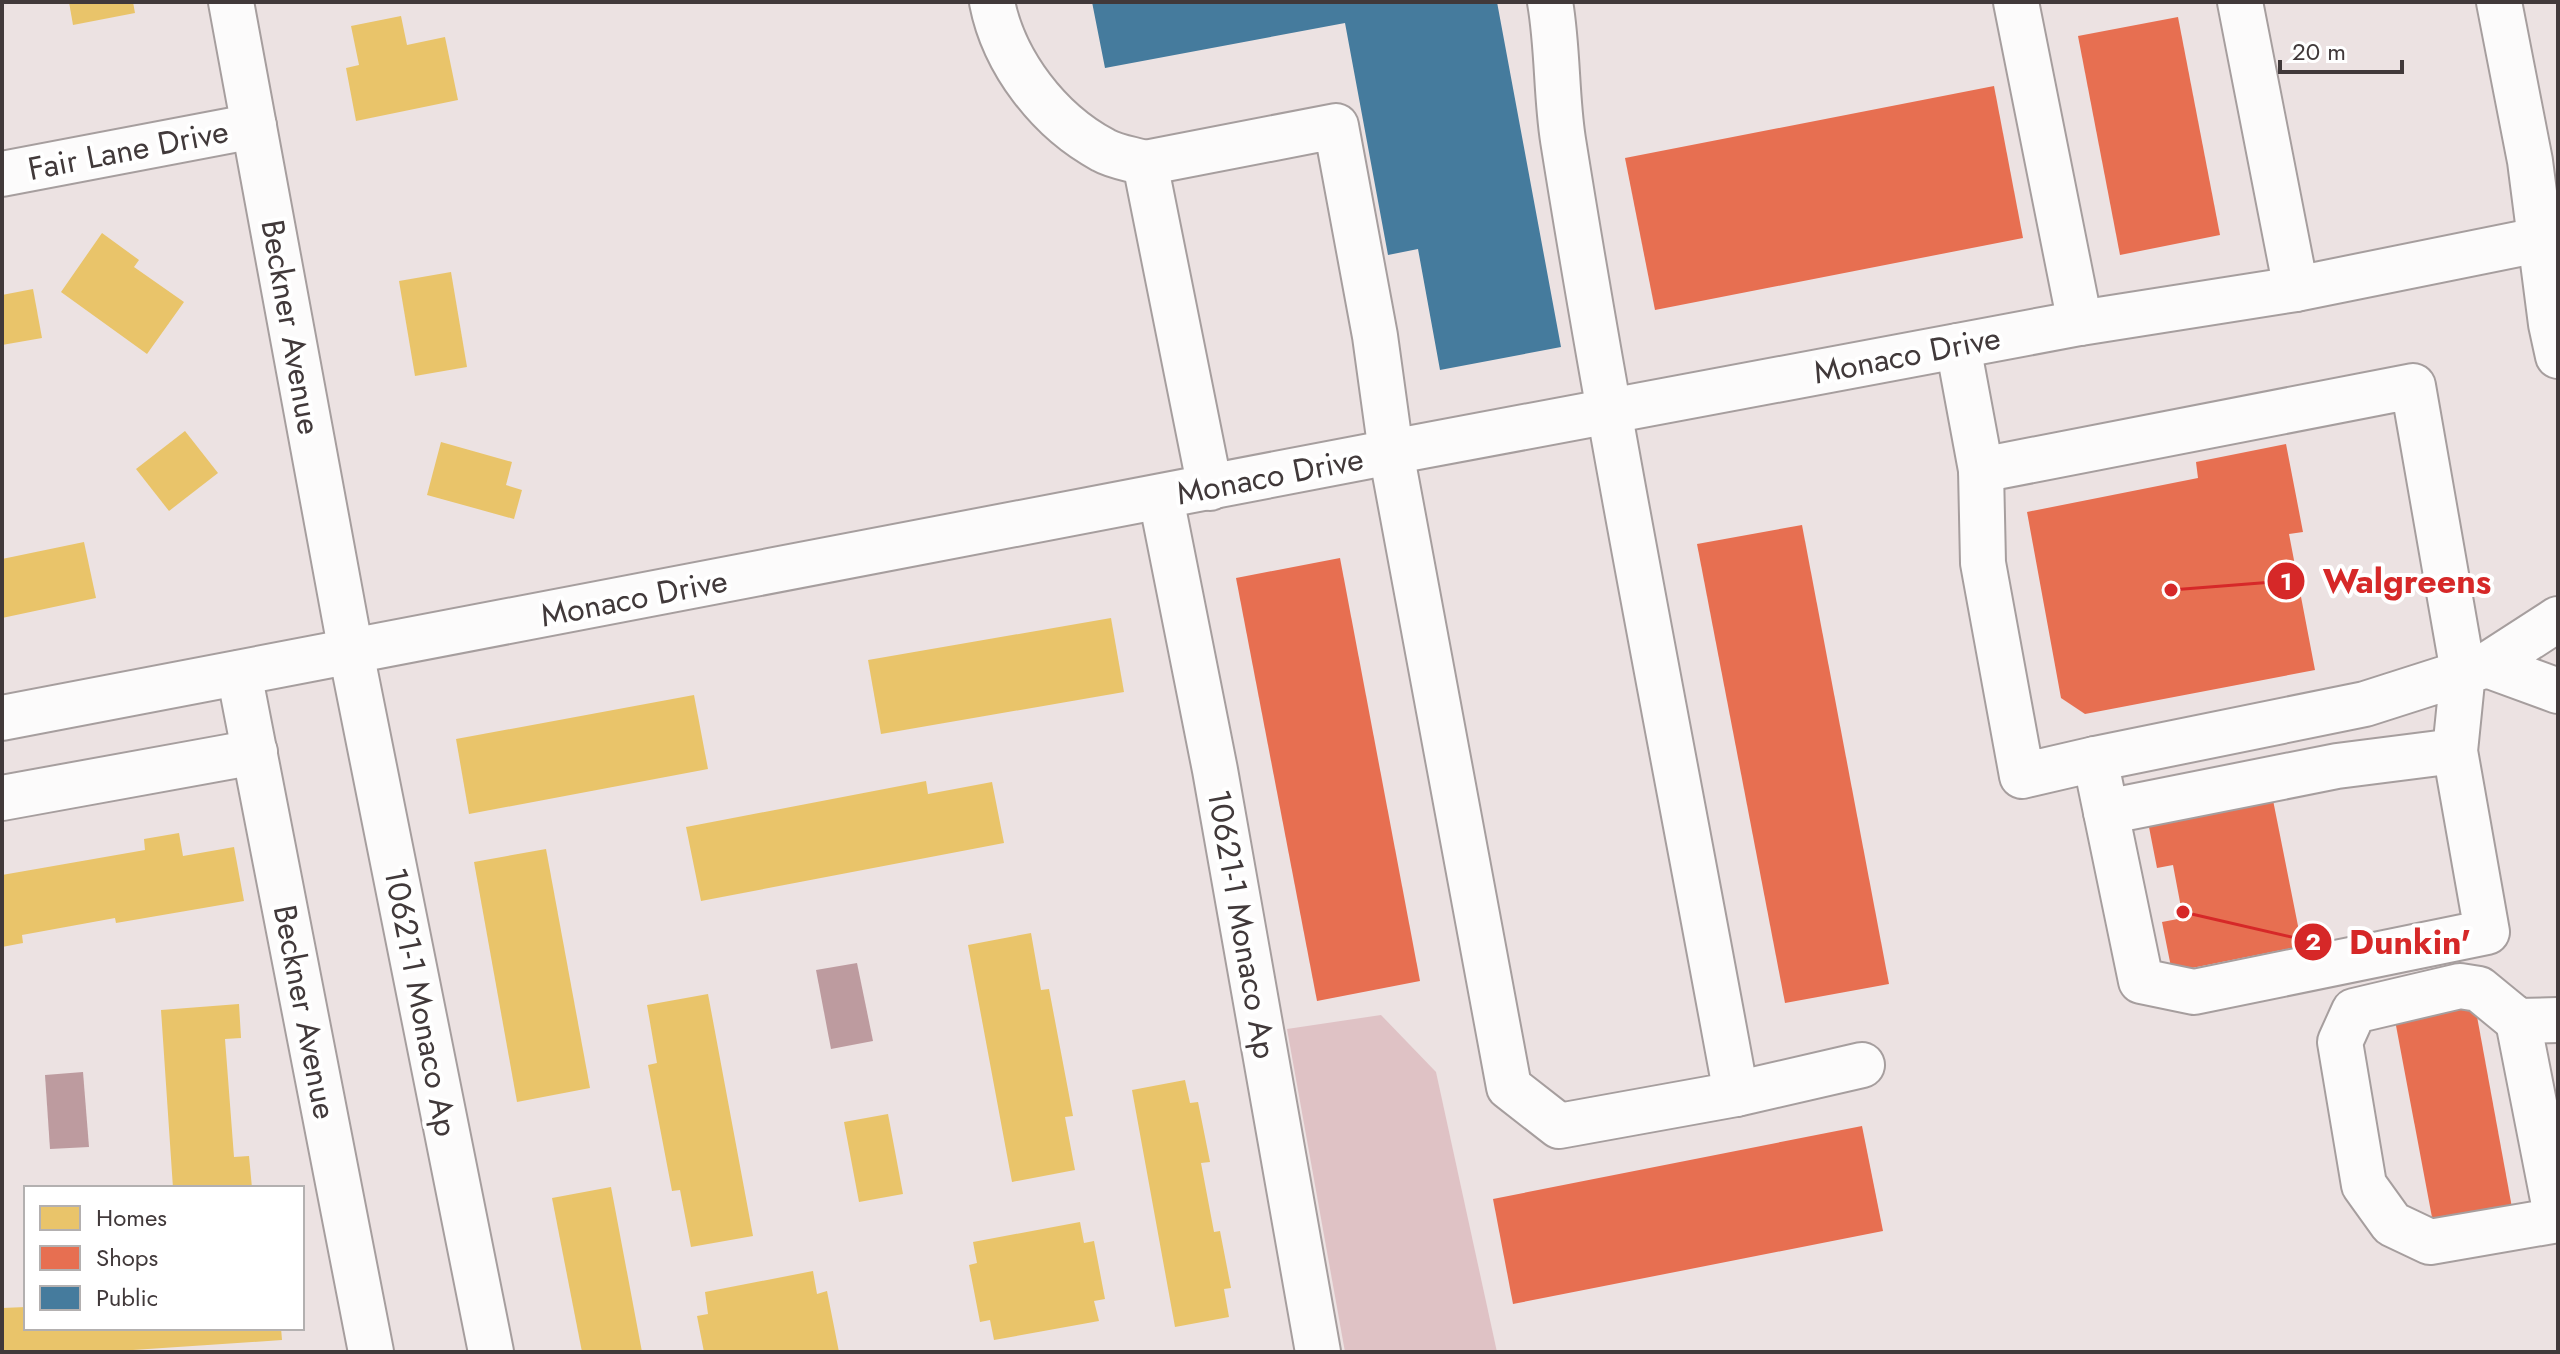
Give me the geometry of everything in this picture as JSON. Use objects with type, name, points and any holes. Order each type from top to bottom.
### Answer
[{"type":"street","name":"Beckner Avenue","points":[[231,2],[351,652]]},
{"type":"street","points":[[992,2],[1019,72],[1059,118],[1105,151],[1145,163],[1336,126],[1375,336],[1391,452],[1509,1087],[1559,1126],[1736,1094],[1862,1065]]},
{"type":"street","points":[[1550,2],[1556,40],[1562,136],[1736,1094]]},
{"type":"street","points":[[2016,2],[2080,323]]},
{"type":"street","points":[[2240,2],[2296,289]]},
{"type":"street","points":[[2499,2],[2530,161],[2549,238],[2558,356]]},
{"type":"street","name":"Fair Lane Drive","points":[[2,174],[254,126]]},
{"type":"street","points":[[1145,163],[1210,488]]},
{"type":"street","name":"Monaco Drive","points":[[2,718],[1391,452],[2080,323],[2296,289],[2549,238]]},
{"type":"street","points":[[1958,346],[1981,470],[1983,563],[2022,776],[2365,704],[2475,668],[2558,619]]},
{"type":"street","points":[[1981,470],[2413,386],[2475,668],[2455,751],[2487,932],[2194,992],[2141,981],[2095,759]]},
{"type":"street","name":"10621-1 Monaco Ap","points":[[1161,498],[1215,770],[1318,1352]]},
{"type":"street","name":"10621-1 Monaco Ap","points":[[351,652],[491,1352]]},
{"type":"street","points":[[2475,668],[2558,691]]},
{"type":"street","name":"Beckner Avenue","points":[[239,673],[371,1352]]},
{"type":"street","points":[[2106,812],[2337,766],[2455,751]]},
{"type":"street","points":[[2,798],[255,752]]},
{"type":"street","points":[[2460,986],[2479,989],[2538,1021],[2557,1220],[2430,1242],[2392,1224],[2364,1185],[2340,1042],[2354,1011],[2460,986]]},
{"type":"shaded area","points":[[857,963],[873,1041],[831,1049],[816,970]]},
{"type":"shaded area","points":[[1381,1015],[1436,1072],[1497,1352],[1345,1352],[1287,1029]]},
{"type":"shaded area","points":[[83,1072],[89,1147],[50,1149],[45,1075]]},
{"type":"building: Homes","points":[[69,2],[133,2],[135,13],[73,25]]},
{"type":"building: Homes","points":[[401,16],[407,45],[445,37],[458,100],[356,121],[346,68],[359,65],[351,26]]},
{"type":"building: Homes","points":[[102,233],[139,260],[134,267],[184,302],[147,354],[61,292]]},
{"type":"building: Homes","points":[[451,272],[467,367],[415,376],[399,281]]},
{"type":"building: Homes","points":[[33,289],[42,338],[2,345],[2,295]]},
{"type":"building: Homes","points":[[185,431],[218,473],[169,511],[136,469]]},
{"type":"building: Homes","points":[[441,442],[512,462],[506,485],[522,490],[514,519],[427,495]]},
{"type":"building: Homes","points":[[84,542],[96,598],[2,618],[2,559]]},
{"type":"building: Homes","points":[[1111,618],[1124,692],[881,734],[868,660]]},
{"type":"building: Homes","points":[[694,695],[708,769],[469,814],[456,739]]},
{"type":"building: Homes","points":[[926,781],[928,794],[992,782],[1004,843],[701,901],[686,827]]},
{"type":"building: Homes","points":[[179,833],[183,856],[234,847],[244,901],[116,923],[115,918],[22,935],[23,943],[2,947],[2,875],[145,850],[144,839]]},
{"type":"building: Homes","points":[[546,849],[590,1088],[517,1102],[474,862]]},
{"type":"building: Homes","points":[[1031,933],[1041,990],[1049,989],[1073,1116],[1065,1117],[1075,1170],[1012,1182],[968,945]]},
{"type":"building: Homes","points":[[708,994],[753,1236],[691,1247],[680,1190],[672,1191],[648,1065],[657,1063],[647,1005]]},
{"type":"building: Homes","points":[[239,1004],[241,1038],[225,1039],[234,1157],[249,1156],[252,1186],[173,1186],[161,1010]]},
{"type":"building: Homes","points":[[1185,1080],[1190,1103],[1198,1102],[1210,1162],[1201,1163],[1214,1232],[1220,1231],[1231,1288],[1224,1289],[1229,1317],[1175,1327],[1132,1090]]},
{"type":"building: Homes","points":[[888,1114],[903,1194],[859,1202],[844,1122]]},
{"type":"building: Homes","points":[[611,1187],[642,1352],[582,1352],[552,1198]]},
{"type":"building: Homes","points":[[1080,1222],[1084,1243],[1094,1241],[1105,1299],[1094,1301],[1099,1321],[994,1340],[990,1320],[980,1322],[969,1265],[977,1263],[973,1242]]},
{"type":"building: Homes","points":[[813,1271],[817,1294],[827,1291],[839,1352],[704,1352],[697,1316],[708,1314],[705,1292]]},
{"type":"building: Homes","points":[[24,1307],[24,1330],[281,1330],[282,1340],[103,1352],[2,1352],[2,1308]]},
{"type":"building: Shops","points":[[2178,17],[2220,235],[2120,255],[2078,36]]},
{"type":"building: Shops","points":[[1994,86],[2023,238],[1655,310],[1625,158]]},
{"type":"building: Shops","points":[[2286,444],[2303,532],[2289,534],[2315,670],[2085,714],[2061,698],[2027,512],[2198,478],[2196,462]]},
{"type":"building: Shops","points":[[1802,525],[1889,984],[1785,1003],[1697,544]]},
{"type":"building: Shops","points":[[1340,558],[1420,981],[1317,1001],[1236,578]]},
{"type":"building: Shops","points":[[2272,795],[2302,946],[2172,972],[2162,922],[2183,918],[2173,865],[2157,868],[2147,817]]},
{"type":"building: Shops","points":[[2474,1000],[2513,1213],[2434,1228],[2394,1015]]},
{"type":"building: Shops","points":[[1862,1126],[1883,1231],[1513,1304],[1493,1199]]},
{"type":"building: Public","points":[[1092,2],[1497,2],[1561,347],[1440,370],[1418,249],[1388,255],[1345,23],[1105,68]]},
{"type":"place","name":"Walgreens","points":[[2171,590]]},
{"type":"place","name":"Dunkin'","points":[[2183,912]]}]
